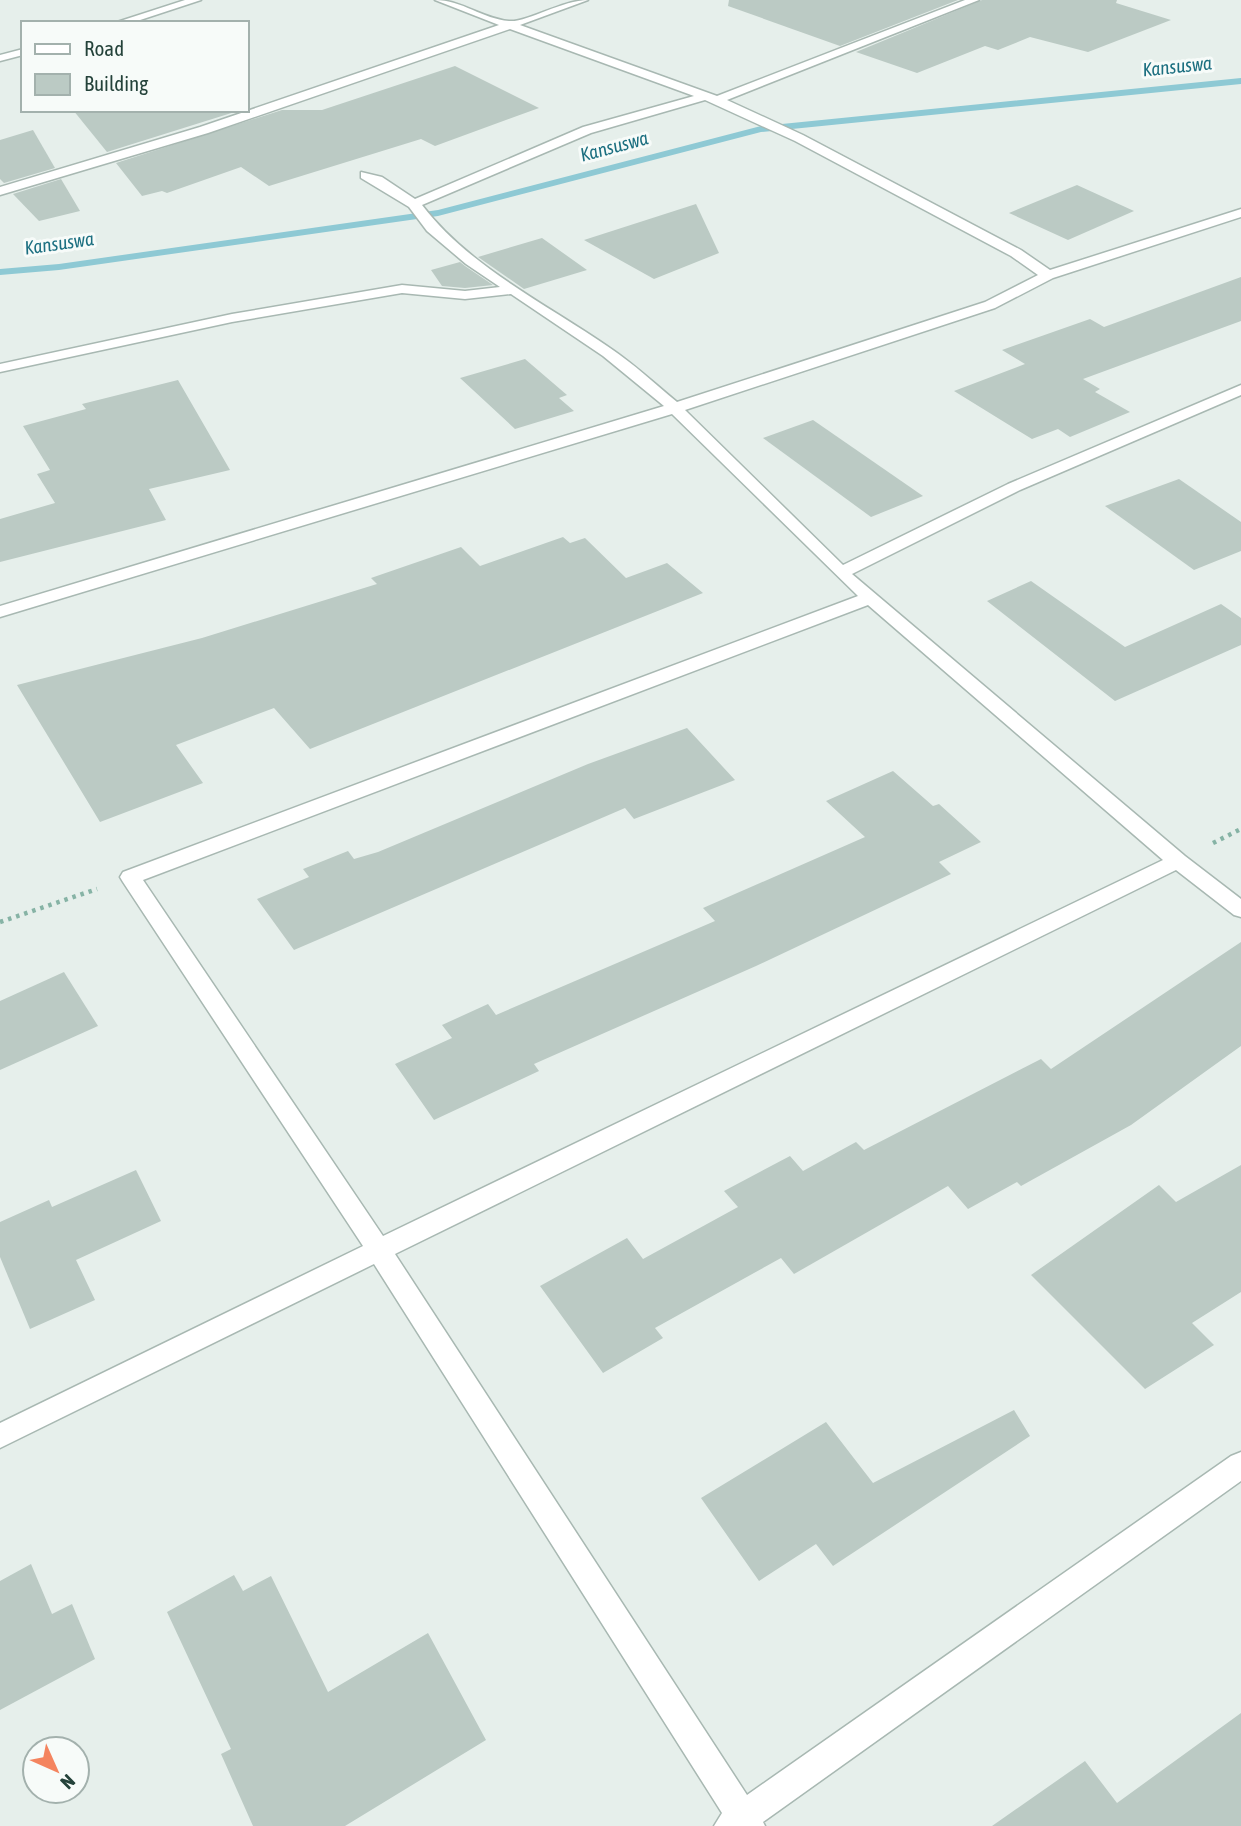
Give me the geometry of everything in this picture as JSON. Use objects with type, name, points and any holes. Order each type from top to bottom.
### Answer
[{"type":"street","points":[[126,21],[196,0]]},
{"type":"street","points":[[440,0],[507,26],[616,61],[711,98],[799,138],[1016,253],[1048,275]]},
{"type":"street","points":[[0,191],[204,130],[583,0]]},
{"type":"street","points":[[417,207],[587,130],[711,98],[974,0]]},
{"type":"street","points":[[0,58],[21,53]]},
{"type":"street","points":[[365,175],[378,180],[417,207],[432,228],[510,290],[607,353],[675,408],[841,573],[1178,861],[1241,910]]},
{"type":"street","points":[[0,612],[675,408],[990,305],[1048,275],[1241,213]]},
{"type":"street","points":[[0,368],[232,318],[402,289],[465,295],[510,290]]},
{"type":"street","points":[[841,573],[1014,487],[1241,390]]},
{"type":"street","points":[[872,597],[130,877],[379,1250],[741,1823],[1241,1465]]},
{"type":"street","points":[[0,1436],[1178,861]]},
{"type":"path","points":[[0,922],[130,877]]},
{"type":"building","points":[[729,0],[958,0],[840,46],[728,6]]},
{"type":"building","points":[[982,0],[1117,0],[1116,3],[1171,20],[1088,52],[1030,37],[998,50],[985,46],[917,73],[856,52]]},
{"type":"building","points":[[455,66],[539,108],[435,146],[421,139],[269,186],[241,167],[167,193],[162,191],[142,196],[116,163],[282,110],[322,110]]},
{"type":"building","points":[[75,112],[235,112],[107,152]]},
{"type":"building","points":[[33,130],[55,168],[4,183],[0,179],[0,140]]},
{"type":"building","points":[[61,179],[80,211],[39,221],[13,194]]},
{"type":"building","points":[[1077,185],[1134,211],[1068,240],[1009,213]]},
{"type":"building","points":[[696,204],[719,253],[654,279],[584,240]]},
{"type":"building","points":[[542,238],[587,270],[524,289],[478,257]]},
{"type":"building","points":[[460,262],[493,285],[465,288],[442,286],[431,270]]},
{"type":"building","points":[[1241,277],[1241,321],[1083,379],[1100,389],[1095,392],[1130,412],[1070,437],[1058,429],[1032,439],[954,391],[1025,364],[1002,350],[1090,319],[1104,327]]},
{"type":"building","points":[[525,359],[567,395],[559,398],[574,411],[515,429],[460,378]]},
{"type":"building","points":[[178,380],[230,470],[149,489],[166,520],[0,562],[0,519],[55,503],[37,474],[50,470],[23,426],[86,409],[82,404]]},
{"type":"building","points":[[813,420],[923,496],[871,517],[763,438]]},
{"type":"building","points":[[1179,479],[1241,522],[1241,551],[1194,570],[1105,506]]},
{"type":"building","points":[[563,537],[570,543],[585,538],[626,578],[667,563],[703,593],[310,749],[274,708],[176,745],[203,783],[100,822],[17,685],[202,638],[377,584],[371,578],[461,547],[480,566]]},
{"type":"building","points":[[1031,581],[1125,647],[1221,604],[1241,618],[1241,645],[1115,701],[987,601]]},
{"type":"building","points":[[687,728],[735,780],[634,819],[625,808],[294,950],[257,899],[309,877],[303,869],[348,851],[354,859],[378,852],[588,764]]},
{"type":"building","points":[[893,771],[933,806],[939,804],[981,842],[939,862],[951,874],[756,966],[534,1064],[539,1071],[434,1120],[395,1064],[452,1038],[442,1025],[488,1004],[496,1015],[715,921],[703,908],[865,837],[826,801]]},
{"type":"building","points":[[1241,942],[1241,1046],[1131,1125],[1021,1186],[1017,1182],[968,1209],[948,1186],[794,1274],[781,1258],[655,1328],[663,1338],[603,1373],[540,1286],[627,1238],[643,1259],[738,1207],[724,1191],[790,1156],[803,1171],[856,1142],[864,1150],[1041,1059],[1051,1069]]},
{"type":"building","points":[[64,972],[98,1026],[0,1070],[0,1001]]},
{"type":"building","points":[[1241,1165],[1241,1292],[1192,1323],[1214,1345],[1145,1389],[1031,1275],[1159,1185],[1176,1202]]},
{"type":"building","points":[[136,1170],[161,1221],[76,1260],[95,1300],[30,1329],[0,1257],[0,1222],[49,1200],[52,1207]]},
{"type":"building","points":[[1014,1410],[1030,1436],[833,1566],[816,1544],[759,1581],[701,1498],[826,1422],[873,1483]]},
{"type":"building","points":[[31,1564],[52,1614],[72,1604],[95,1659],[0,1710],[0,1581]]},
{"type":"building","points":[[234,1575],[243,1591],[271,1576],[328,1692],[428,1633],[486,1740],[345,1826],[253,1826],[221,1754],[231,1749],[167,1612]]},
{"type":"building","points":[[1241,1713],[1241,1826],[992,1826],[1085,1761],[1117,1803]]},
{"type":"waterway","name":"Kansuswa","points":[[0,272],[59,267],[438,213],[761,129],[1241,81]]}]
